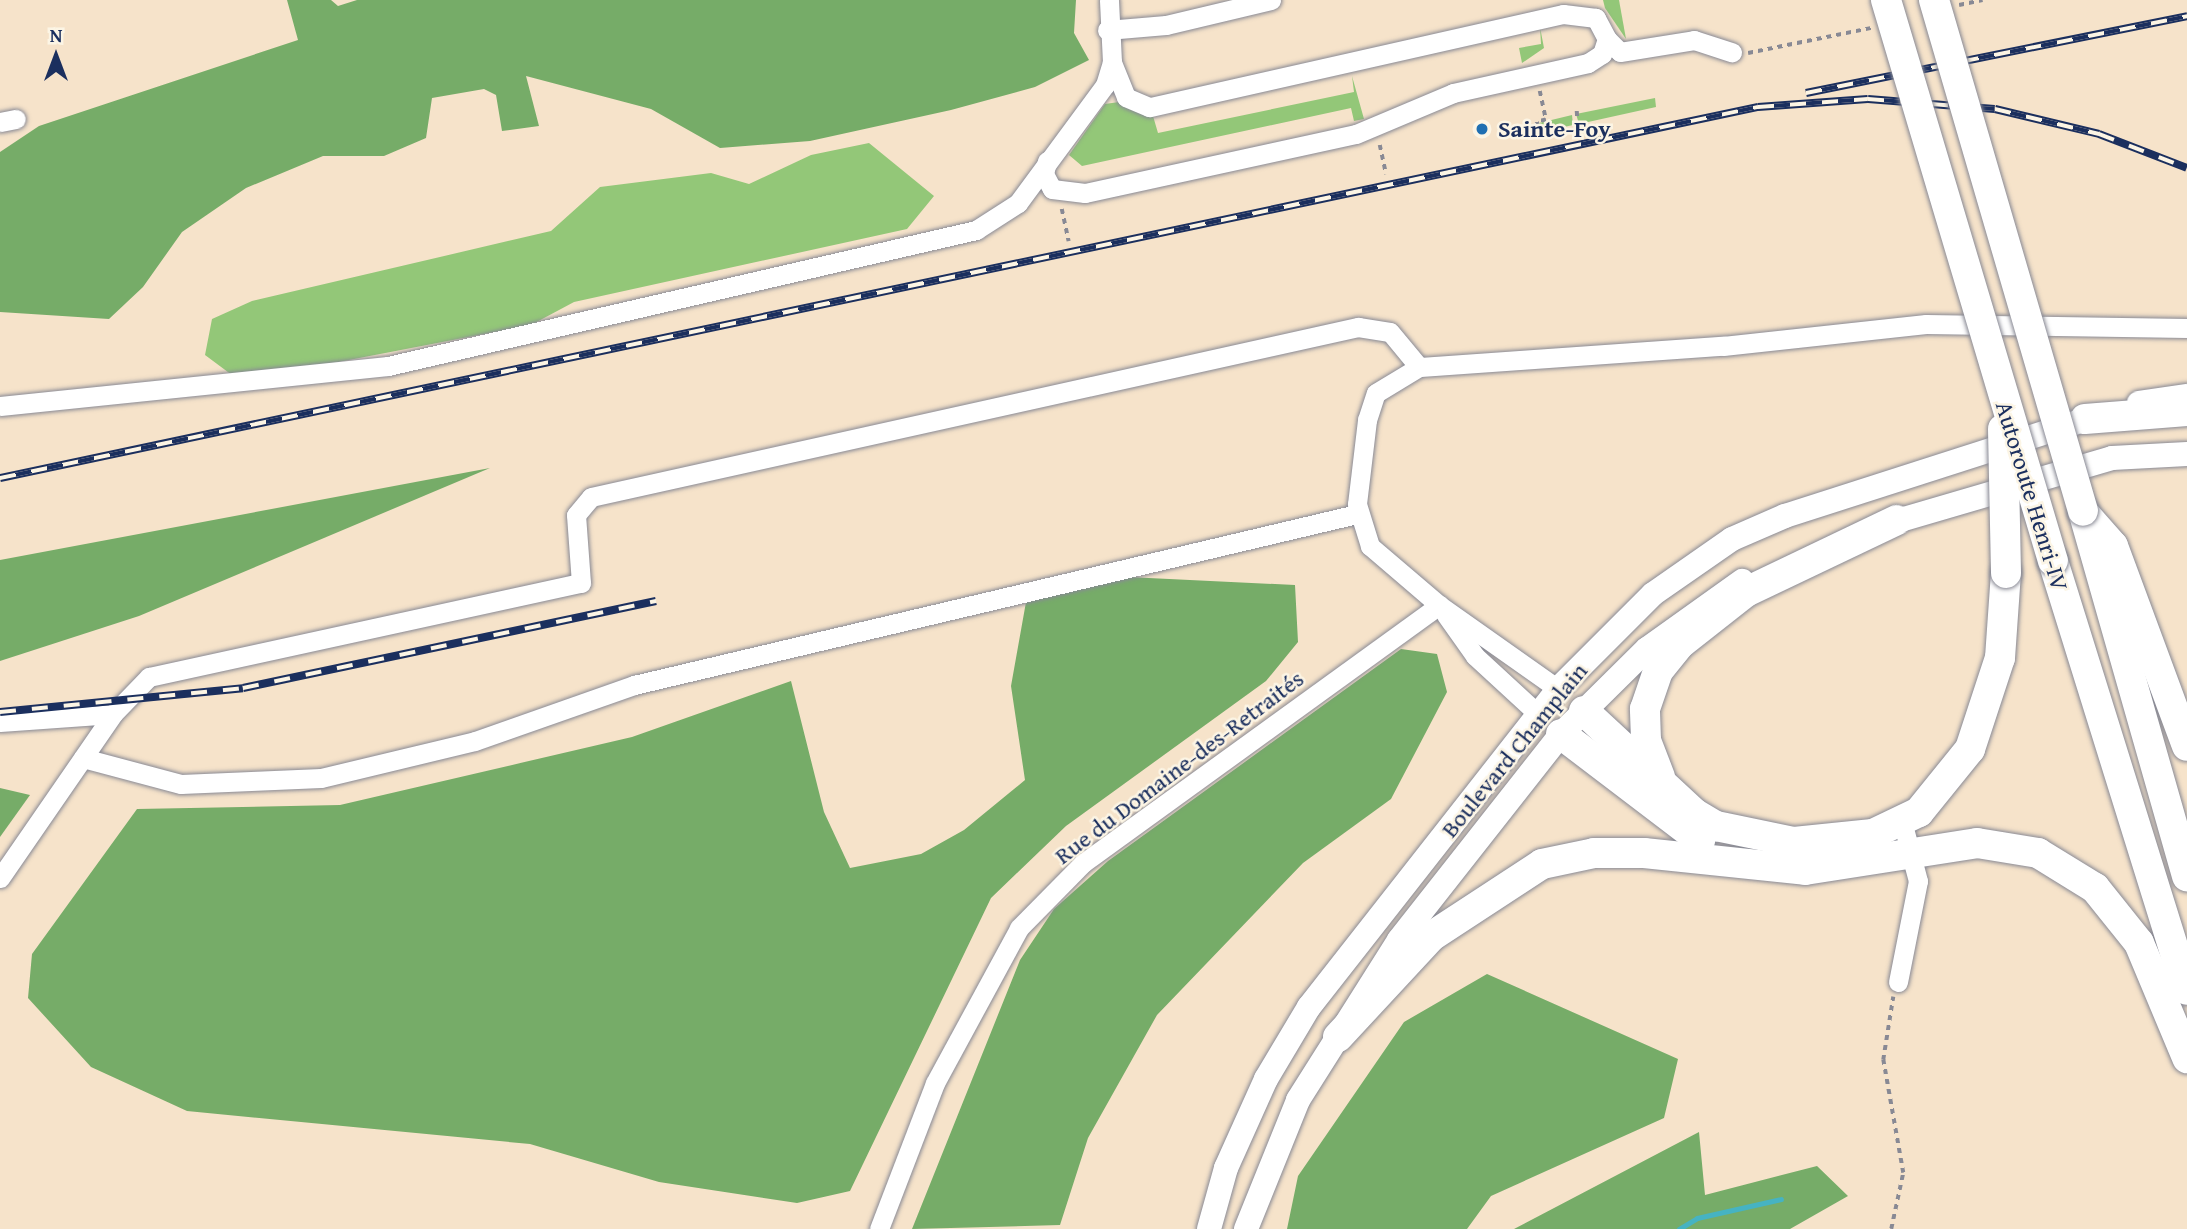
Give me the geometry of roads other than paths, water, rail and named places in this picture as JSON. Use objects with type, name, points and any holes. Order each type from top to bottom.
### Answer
[{"type":"highway","name":"Autoroute Henri-IV","points":[[1940,4],[2083,511],[2101,548],[2187,877]]},
{"type":"highway","name":"Autoroute Henri-IV","points":[[1885,12],[2187,990]]},
{"type":"highway","points":[[1584,710],[1667,790],[1716,826],[1794,842],[1847,840],[1902,821],[1919,812],[1970,749],[2000,658],[2006,573],[2003,401]]},
{"type":"highway","points":[[2085,419],[2187,411]]},
{"type":"highway","points":[[1667,790],[1644,726],[1650,687],[1669,657],[1746,592],[1897,520]]},
{"type":"highway","points":[[2101,548],[2187,746]]},
{"type":"highway","points":[[1561,734],[1700,840],[1778,868]]},
{"type":"highway","points":[[1338,1037],[1432,936],[1542,864],[1634,852],[1778,868],[1849,866],[1960,844],[2018,848],[2095,888],[2139,943],[2187,1058]]},
{"type":"main road","name":"Boulevard Champlain","points":[[1209,1229],[1254,1104],[1309,1007],[1558,689],[1653,594],[1732,540],[1840,496],[2085,419],[2187,396]]},
{"type":"main road","name":"Boulevard Champlain","points":[[1246,1229],[1298,1100],[1399,940],[1561,734],[1647,649],[1721,593],[1784,559],[1897,520],[2112,458],[2187,454]]},
{"type":"main road","points":[[1558,689],[1584,710]]},
{"type":"main road","points":[[1538,714],[1561,734]]},
{"type":"street","points":[[1109,0],[1107,30],[1112,62],[1126,97],[1149,107],[1563,14],[1596,18],[1607,39],[1620,52],[1694,40],[1732,52]]},
{"type":"street","points":[[1107,30],[1166,25],[1271,0]]},
{"type":"street","points":[[1047,161],[1045,180],[1059,192],[1085,193],[1376,126],[1424,102],[1588,63],[1602,54],[1607,39]]},
{"type":"street","points":[[0,406],[388,366],[952,238],[995,222],[1018,203],[1105,86],[1112,62]]},
{"type":"street","points":[[1558,689],[1439,605],[1370,546],[1357,514],[1367,420],[1377,393],[1419,367],[1723,346],[1926,324],[2187,328]]},
{"type":"street","points":[[0,878],[113,714],[139,684],[160,673],[581,583],[576,515],[582,503],[606,492],[1358,327],[1390,331],[1419,367]]},
{"type":"street","points":[[83,758],[181,784],[321,778],[475,741],[634,685],[1357,514]]},
{"type":"street","points":[[1439,605],[1475,656],[1538,714]]},
{"type":"street","name":"Rue du Domaine-des-Retraités","points":[[879,1229],[935,1083],[1019,929],[1083,863],[1439,605]]},
{"type":"street","points":[[0,722],[113,714]]},
{"type":"street","points":[[1898,982],[1918,881],[1913,852],[1902,821]]},
{"type":"waterway","points":[[1679,1229],[1697,1218],[1781,1199]]},
{"type":"railway","points":[[1806,93],[2187,16]]},
{"type":"railway","points":[[0,478],[1758,107],[1868,99],[1995,109],[2099,134],[2187,168]]},
{"type":"railway","points":[[0,712],[243,688],[656,601]]},
{"type":"place","name":"Sainte-Foy","points":[[1482,129]]}]
